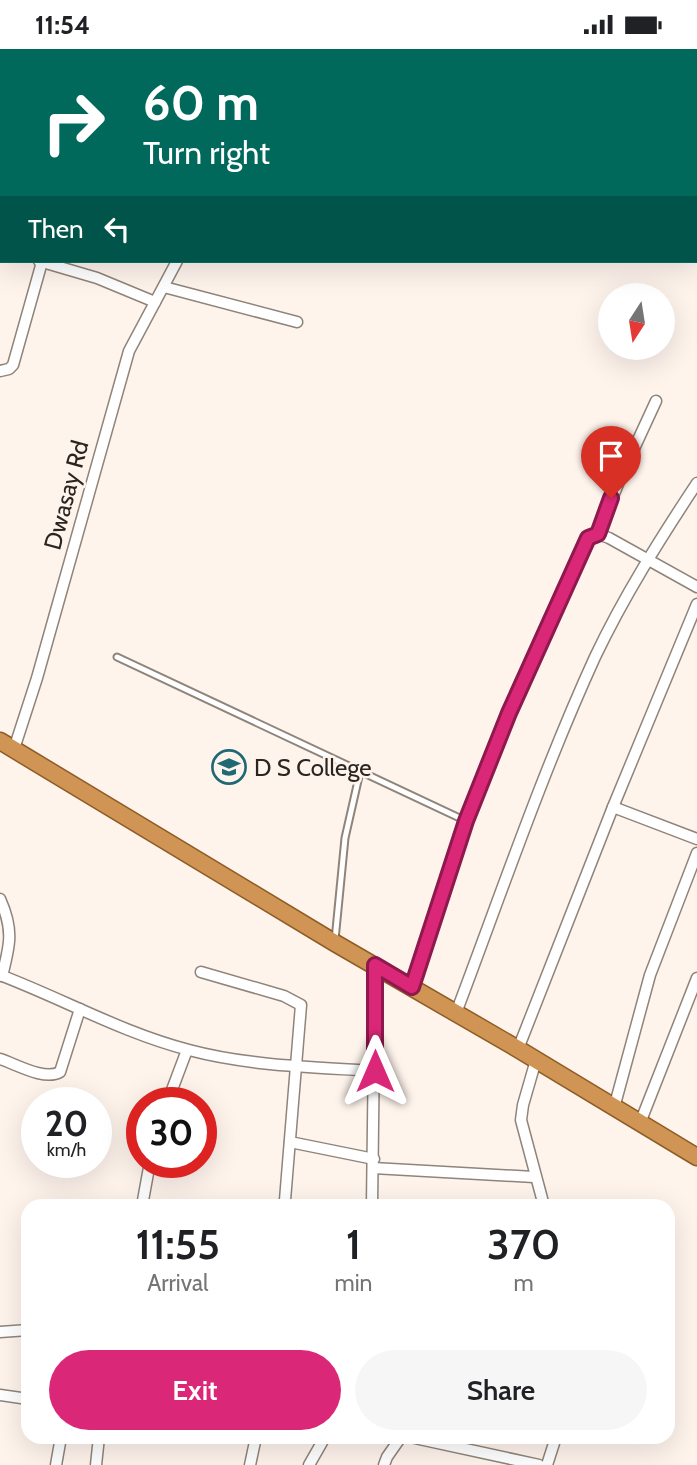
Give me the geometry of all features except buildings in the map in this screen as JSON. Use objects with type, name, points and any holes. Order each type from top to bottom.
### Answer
[{"type":"highway","points":[[7,745],[335,943],[697,1156]]},
{"type":"street","points":[[0,370],[11,368],[14,362],[39,263]]},
{"type":"street","points":[[47,263],[97,278],[155,302]]},
{"type":"street","name":"Dwasay Rd","points":[[7,745],[37,678],[129,351],[176,263]]},
{"type":"street","points":[[164,287],[297,322]]},
{"type":"street","points":[[412,987],[466,821],[509,713],[588,538],[598,534],[656,401]]},
{"type":"street","points":[[456,1013],[567,724],[596,656],[646,560],[697,483]]},
{"type":"street","points":[[598,534],[697,587]]},
{"type":"street","points":[[518,1049],[613,807],[697,604]]},
{"type":"street","points":[[613,807],[697,839]]},
{"type":"street","points":[[614,1108],[650,975],[697,853]]},
{"type":"street","points":[[0,899],[11,933],[1,976],[132,1031],[187,1050],[246,1061],[375,1071]]},
{"type":"street","points":[[372,1199],[375,965]]},
{"type":"street","points":[[201,972],[284,996],[300,1005],[285,1199]]},
{"type":"street","points":[[640,1123],[697,978]]},
{"type":"street","points":[[0,1059],[54,1076],[64,1064],[80,1009]]},
{"type":"street","points":[[173,1087],[187,1050]]},
{"type":"street","points":[[536,1060],[521,1120],[534,1177],[543,1199]]},
{"type":"street","points":[[290,1142],[373,1164],[534,1177]]},
{"type":"street","points":[[143,1199],[147,1178]]},
{"type":"street","points":[[0,1332],[21,1330]]},
{"type":"street","points":[[0,1395],[21,1398]]},
{"type":"street","points":[[56,1465],[60,1444]]},
{"type":"street","points":[[96,1465],[98,1444]]},
{"type":"street","points":[[250,1465],[254,1444]]},
{"type":"street","points":[[309,1465],[322,1444]]},
{"type":"street","points":[[384,1465],[396,1444]]},
{"type":"street","points":[[438,1444],[514,1463],[539,1465]]},
{"type":"street","points":[[547,1465],[554,1444]]},
{"type":"lane","points":[[117,657],[466,821]]},
{"type":"lane","points":[[335,943],[344,846],[360,772]]},
{"type":"place","name":"D S College","points":[[229,767]]},
{"type":"route","points":[[375,1071],[375,965],[412,987],[457,846],[509,713],[588,538],[598,534],[611,498]]}]
